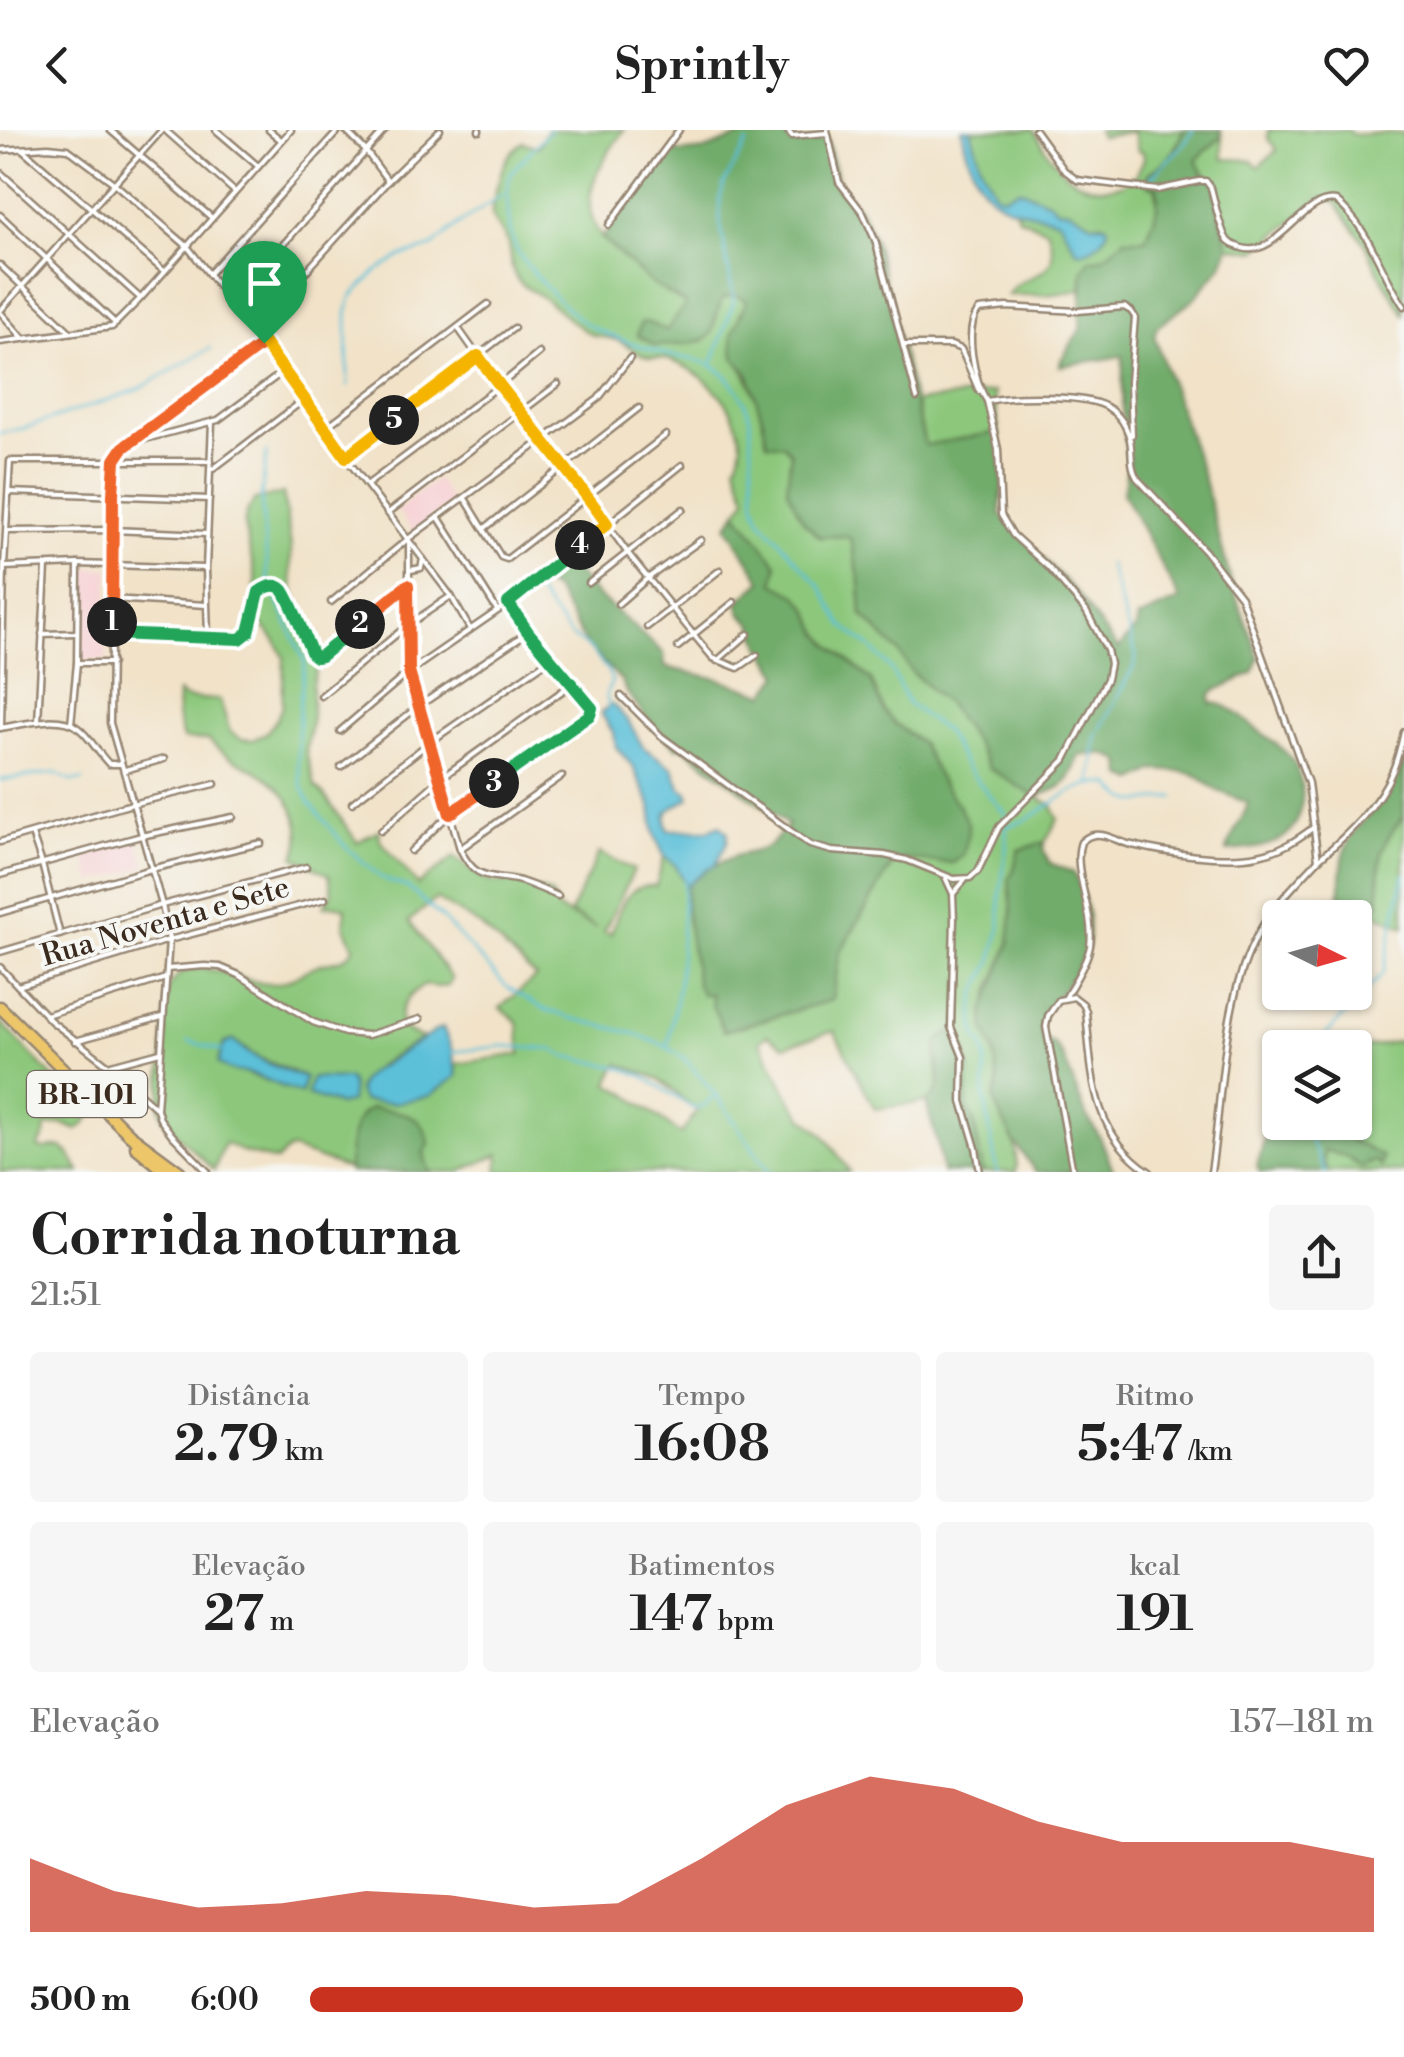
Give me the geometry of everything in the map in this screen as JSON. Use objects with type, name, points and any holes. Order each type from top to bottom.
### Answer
[{"type":"highway","name":"BR-101","points":[[0,1011],[94,1111],[166,1172]]},
{"type":"highway","name":"BR-101","points":[[0,1011],[130,1135],[180,1172]]},
{"type":"street","points":[[110,130],[212,218]]},
{"type":"street","points":[[24,339],[0,312],[164,130],[235,192]]},
{"type":"street","points":[[216,130],[258,166]]},
{"type":"street","points":[[269,130],[282,140]]},
{"type":"street","points":[[0,342],[105,330],[116,324],[291,130]]},
{"type":"street","points":[[345,130],[388,181]]},
{"type":"street","points":[[209,274],[345,130],[362,130]]},
{"type":"street","points":[[232,302],[385,130]]},
{"type":"street","points":[[253,330],[388,181],[440,130]]},
{"type":"street","points":[[609,225],[680,130]]},
{"type":"street","points":[[1035,130],[1064,170],[1077,180],[1157,190],[1206,181],[1226,239],[1246,250],[1262,247],[1322,202],[1336,201],[1366,237],[1404,306]]},
{"type":"street","points":[[789,133],[827,131],[839,182],[861,210],[875,240],[917,398]]},
{"type":"street","points":[[0,150],[55,146],[68,149],[187,246],[264,343],[470,628]]},
{"type":"street","points":[[22,149],[164,271]]},
{"type":"street","points":[[1,173],[141,298]]},
{"type":"street","points":[[0,216],[116,324]]},
{"type":"street","points":[[0,265],[70,333]]},
{"type":"street","points":[[324,429],[488,304]]},
{"type":"street","points":[[982,394],[970,321],[979,310],[1006,307],[1078,311],[1124,307],[1131,311],[1135,318],[1130,382],[1132,470],[1205,551],[1240,597],[1308,783],[1318,860]]},
{"type":"street","points":[[458,328],[627,552],[717,661],[740,668],[757,655]]},
{"type":"street","points":[[346,457],[514,328]]},
{"type":"street","points":[[156,1109],[169,940],[110,723],[115,460],[123,448],[264,343]]},
{"type":"street","points":[[903,345],[951,345],[961,349],[975,384],[987,401],[998,449],[1001,514],[1006,525],[1086,610],[1110,664],[1099,698],[1064,760],[995,833],[978,872],[953,894]]},
{"type":"street","points":[[368,484],[538,352]]},
{"type":"street","points":[[331,602],[602,395],[630,358]]},
{"type":"street","points":[[134,442],[224,417],[284,371]]},
{"type":"street","points":[[388,513],[558,384]]},
{"type":"street","points":[[987,401],[1009,397],[1090,402],[1108,407],[1120,417],[1132,440]]},
{"type":"street","points":[[211,470],[304,400]]},
{"type":"street","points":[[485,528],[639,408]]},
{"type":"street","points":[[208,638],[206,568],[212,422]]},
{"type":"street","points":[[466,498],[504,559],[666,434]]},
{"type":"street","points":[[164,760],[122,767],[109,764],[82,731],[71,724],[53,721],[1,728],[10,460],[212,461]]},
{"type":"street","points":[[340,731],[409,672],[508,603],[682,466]]},
{"type":"street","points":[[8,492],[209,500]]},
{"type":"street","points":[[589,583],[683,509]]},
{"type":"street","points":[[439,518],[497,610]]},
{"type":"street","points":[[6,531],[207,534]]},
{"type":"street","points":[[409,540],[409,672],[460,849],[468,864],[482,875],[524,882],[558,896]]},
{"type":"street","points":[[618,604],[701,540]]},
{"type":"street","points":[[409,568],[419,570],[423,559]]},
{"type":"street","points":[[4,568],[78,564],[206,568]]},
{"type":"street","points":[[71,724],[77,663],[78,564]]},
{"type":"street","points":[[38,722],[46,566]]},
{"type":"street","points":[[648,627],[720,570]]},
{"type":"street","points":[[112,634],[240,639],[249,632],[259,592],[273,586],[285,593],[316,657],[408,585]]},
{"type":"street","points":[[321,696],[450,596]]},
{"type":"street","points":[[112,599],[206,605]]},
{"type":"street","points":[[678,646],[734,602]]},
{"type":"street","points":[[411,850],[450,814],[590,715],[592,708],[508,603]]},
{"type":"street","points":[[342,767],[418,706],[528,632]]},
{"type":"street","points":[[41,634],[77,634]]},
{"type":"street","points":[[717,661],[748,634]]},
{"type":"street","points":[[352,803],[430,742],[550,659]]},
{"type":"street","points":[[77,663],[112,663]]},
{"type":"street","points":[[381,831],[441,778],[572,684]]},
{"type":"street","points":[[621,696],[655,731],[796,837],[820,848],[907,860],[944,876],[965,880]]},
{"type":"street","points":[[1211,1172],[1231,1016],[1247,958],[1264,924],[1318,860],[1350,831],[1387,784],[1404,732]]},
{"type":"street","points":[[460,849],[562,776]]},
{"type":"street","points":[[0,842],[215,784]]},
{"type":"street","points":[[0,875],[141,836],[233,817]]},
{"type":"street","points":[[1073,1172],[1046,1028],[1053,1006],[1066,997],[1090,942],[1088,900],[1078,861],[1080,842],[1102,835],[1152,849],[1238,858],[1278,850],[1314,827]]},
{"type":"street","points":[[32,834],[60,935]]},
{"type":"street","points":[[0,913],[151,869],[261,843]]},
{"type":"street","points":[[0,952],[162,904],[306,868]]},
{"type":"street","points":[[944,876],[953,894],[951,1027],[964,1057],[962,1101],[980,1172]]},
{"type":"street","name":"Rua Noventa e Sete","points":[[18,986],[169,940],[325,899]]},
{"type":"street","points":[[0,967],[44,1015],[156,1109],[172,1135],[208,1172]]},
{"type":"street","points":[[167,970],[220,967],[313,1022],[344,1034],[368,1036],[420,1020]]},
{"type":"street","points":[[44,1015],[166,978]]},
{"type":"street","points":[[1066,997],[1079,1000],[1086,1011],[1093,1084],[1108,1129],[1137,1164],[1150,1172]]},
{"type":"street","points":[[76,1040],[162,1017]]},
{"type":"street","points":[[109,1066],[160,1052]]},
{"type":"shaded area","points":[[249,287],[266,312],[255,325],[237,303]]},
{"type":"shaded area","points":[[437,479],[452,502],[413,532],[397,510]]},
{"type":"shaded area","points":[[86,568],[109,569],[106,660],[79,660],[82,581],[86,581]]},
{"type":"shaded area","points":[[138,840],[146,867],[92,882],[85,856]]},
{"type":"green space","points":[[547,130],[624,130],[594,181],[590,208],[593,222],[606,242],[631,265],[686,304],[667,331],[637,335],[711,334],[722,298],[736,296],[747,302],[740,313],[734,357],[752,387],[767,442],[784,445],[791,453],[787,489],[820,537],[846,536],[851,540],[862,615],[899,652],[912,672],[948,705],[989,768],[1051,804],[1058,819],[1045,842],[1019,850],[1009,879],[1009,945],[990,992],[985,1028],[996,1064],[998,1084],[994,1099],[1014,1142],[1016,1172],[983,1172],[974,1123],[966,1104],[968,1063],[959,1030],[945,1036],[938,1048],[939,1085],[933,1096],[926,1102],[875,1109],[834,1031],[785,1046],[767,1035],[760,1041],[791,1100],[824,1135],[850,1172],[498,1172],[499,1154],[460,1172],[431,1172],[424,1151],[398,1112],[362,1113],[351,1137],[348,1169],[292,1149],[276,1161],[225,1143],[214,1170],[164,1121],[160,1108],[167,992],[176,978],[200,968],[278,983],[344,958],[354,947],[344,925],[346,908],[324,906],[332,893],[329,875],[295,857],[299,831],[286,796],[267,778],[209,740],[183,739],[177,716],[178,693],[186,698],[220,700],[230,732],[253,740],[267,732],[282,706],[284,657],[257,619],[255,575],[244,525],[255,500],[283,493],[294,593],[320,658],[312,684],[306,752],[315,786],[357,842],[379,830],[380,840],[418,885],[454,857],[488,881],[515,881],[551,894],[559,910],[597,928],[570,913],[599,853],[634,870],[604,931],[611,934],[630,893],[637,888],[656,886],[664,856],[676,866],[687,886],[685,905],[697,985],[711,994],[725,1031],[832,1000],[840,952],[895,859],[953,863],[963,855],[959,807],[921,743],[894,723],[884,711],[871,680],[831,646],[798,596],[774,583],[777,564],[737,512],[747,498],[736,465],[741,438],[725,402],[710,384],[680,364],[644,356],[618,340],[584,331],[517,279],[508,243],[493,218],[493,206],[501,172],[511,152],[523,142],[538,147]],"holes":[[[436,899],[481,926],[536,977],[500,1008],[518,1022],[521,1054],[456,1064],[457,1076],[364,1101],[358,1090],[368,1075],[423,1038],[402,1025],[406,1001],[425,985],[448,986],[452,979],[409,921]],[[233,1040],[257,1057],[305,1077],[301,1093],[218,1063],[224,1043]],[[620,1064],[659,1079],[697,1111],[681,1134],[609,1084]]]},
{"type":"green space","points":[[757,130],[783,130],[791,144],[827,139],[839,186],[861,211],[875,242],[925,445],[999,432],[1003,479],[1000,514],[1075,591],[1118,649],[1136,628],[1138,618],[1180,600],[1123,493],[1128,462],[1122,409],[1123,356],[1060,366],[1061,360],[1080,330],[1083,270],[1090,259],[1105,256],[1124,239],[1145,239],[1148,233],[1158,199],[1156,185],[1149,186],[1146,177],[1168,159],[1184,130],[1221,130],[1222,136],[1196,160],[1203,175],[1214,181],[1229,247],[1221,267],[1193,300],[1157,327],[1154,335],[1203,476],[1232,586],[1259,657],[1253,673],[1216,690],[1211,703],[1237,714],[1280,747],[1295,764],[1302,787],[1300,811],[1290,832],[1281,839],[1261,847],[1227,851],[1248,803],[1185,772],[1155,770],[1135,781],[1123,776],[1121,762],[1116,758],[1085,755],[1079,756],[1064,784],[1034,796],[989,768],[948,705],[912,672],[899,652],[862,615],[851,540],[846,536],[820,537],[803,521],[787,489],[791,453],[784,445],[767,443],[748,373],[734,357],[732,335],[747,301],[735,296],[722,298],[711,334],[705,340],[655,346],[637,335],[641,323],[646,322],[667,330],[686,304],[652,284],[602,238],[674,148],[679,153],[705,150]]},
{"type":"green space","points":[[971,130],[1033,130],[1064,172],[1096,187],[1118,186],[1128,181],[1144,158],[1133,132],[1100,137],[1098,130],[1184,130],[1168,159],[1148,173],[1156,190],[1157,206],[1145,240],[1124,239],[1083,270],[1081,289],[1008,295],[1041,272],[1052,258],[1047,230],[1018,217],[1015,209],[1059,220],[1077,251],[1102,223],[1057,209],[1019,189],[1003,196],[996,194],[980,164]]},
{"type":"green space","points":[[1268,130],[1404,133],[1404,314],[1366,245],[1336,203],[1322,198],[1256,251],[1229,247],[1217,195],[1196,160],[1222,136],[1223,159],[1252,160],[1258,167],[1277,150],[1268,139]]},
{"type":"green space","points":[[994,392],[999,432],[925,446],[916,402]]},
{"type":"green space","points":[[737,512],[777,564],[774,583],[798,596],[831,646],[871,680],[884,711],[894,723],[921,743],[968,823],[968,836],[963,855],[953,863],[895,859],[840,952],[832,1000],[724,1031],[711,994],[702,994],[697,985],[685,905],[687,884],[708,868],[770,845],[788,825],[681,746],[677,748],[646,718],[621,680],[587,646],[556,592],[539,580],[565,559],[596,594],[664,653],[665,667],[765,694],[780,675],[738,602],[762,581],[727,526]]},
{"type":"green space","points":[[1404,756],[1404,816],[1384,847],[1379,904],[1372,911],[1372,900],[1338,900],[1343,857],[1350,840],[1398,775]]},
{"type":"green space","points":[[1404,816],[1404,927],[1372,911],[1379,903],[1384,847]]},
{"type":"green space","points":[[1045,842],[1043,850],[1050,863],[1074,873],[1086,907],[1089,934],[1081,962],[1044,1012],[1040,1031],[1042,1039],[1054,1044],[1063,1056],[1114,1172],[1036,1172],[1014,1142],[994,1099],[998,1084],[984,1011],[1009,945],[1009,879],[1019,850]]},
{"type":"green space","points":[[0,1021],[89,1116],[77,1130],[63,1124],[46,1126],[38,1147],[63,1149],[80,1172],[0,1172]]},
{"type":"green space","points":[[960,1030],[969,1063],[966,1104],[974,1123],[983,1172],[942,1172],[926,1102],[939,1086],[939,1042],[945,1035]]},
{"type":"green space","points":[[1404,1040],[1404,1172],[1327,1172],[1325,1150],[1345,1156],[1361,1167],[1376,1161],[1380,1166],[1383,1157],[1351,1140],[1372,1140],[1372,1046]]},
{"type":"green space","points":[[371,1108],[409,1115],[422,1126],[427,1134],[429,1145],[424,1151],[431,1172],[349,1172],[355,1127]]},
{"type":"green space","points":[[1351,1140],[1383,1157],[1381,1167],[1375,1161],[1361,1167],[1345,1156],[1325,1150],[1327,1172],[1260,1172],[1257,1166],[1264,1141]]},
{"type":"water","points":[[962,130],[971,130],[980,164],[996,194],[1003,196],[1019,189],[1057,209],[1107,225],[1103,238],[1091,248],[1077,251],[1059,220],[1000,203],[976,177]]},
{"type":"water","points":[[612,704],[629,722],[643,747],[673,768],[680,787],[688,792],[690,798],[668,813],[668,830],[709,830],[720,825],[728,833],[715,866],[687,886],[676,866],[664,856],[654,833],[651,805],[633,767],[616,747],[614,734],[601,713]]},
{"type":"water","points":[[443,1028],[457,1076],[429,1096],[394,1103],[363,1101],[359,1087],[368,1074]]},
{"type":"water","points":[[233,1040],[264,1061],[305,1077],[301,1093],[218,1063],[224,1044]]},
{"type":"water","points":[[312,1078],[348,1079],[352,1085],[350,1102],[339,1105],[307,1095]]},
{"type":"waterway","points":[[550,130],[510,178],[509,219],[520,255],[550,292],[585,323],[634,344],[711,365],[731,381],[750,419],[755,504],[760,519],[821,587],[842,625],[891,669],[908,704],[945,731],[966,767],[1006,815],[1000,929],[973,1009],[976,1036],[986,1060],[984,1096],[997,1172]]},
{"type":"waterway","points":[[1151,177],[1193,130]]},
{"type":"waterway","points":[[712,365],[734,301],[720,221],[720,198],[747,143]]},
{"type":"waterway","points":[[348,386],[347,315],[351,297],[378,270],[402,256],[430,248],[505,193]]},
{"type":"waterway","points":[[0,433],[137,390],[211,348]]},
{"type":"waterway","points":[[267,452],[261,496],[268,579],[305,663],[298,765],[310,803],[346,847],[383,879],[413,892],[507,987],[544,1009],[636,1034],[684,1058],[719,1099],[769,1172]]},
{"type":"waterway","points":[[1091,785],[1096,737],[1136,656],[1109,564]]},
{"type":"waterway","points":[[533,588],[571,636],[589,648],[608,671],[612,681],[606,694],[609,707]]},
{"type":"waterway","points":[[0,780],[55,773],[71,781],[83,780]]},
{"type":"waterway","points":[[1009,826],[1090,784],[1111,785],[1133,801],[1175,797]]},
{"type":"waterway","points":[[1330,1030],[1383,973],[1404,875]]},
{"type":"waterway","points":[[668,1046],[679,981],[684,881]]},
{"type":"waterway","points":[[188,1041],[225,1052]]},
{"type":"waterway","points":[[452,1052],[503,1046],[555,1050],[643,1076],[694,1109],[715,1096]]},
{"type":"waterway","points":[[1310,1140],[1325,1172]]},
{"type":"route","points":[[264,343],[346,457],[478,356],[607,524],[508,603],[592,708],[590,715],[450,814],[409,672],[408,585],[318,657],[312,654],[285,593],[273,586],[259,592],[244,638],[112,634],[116,456],[264,343]]}]
